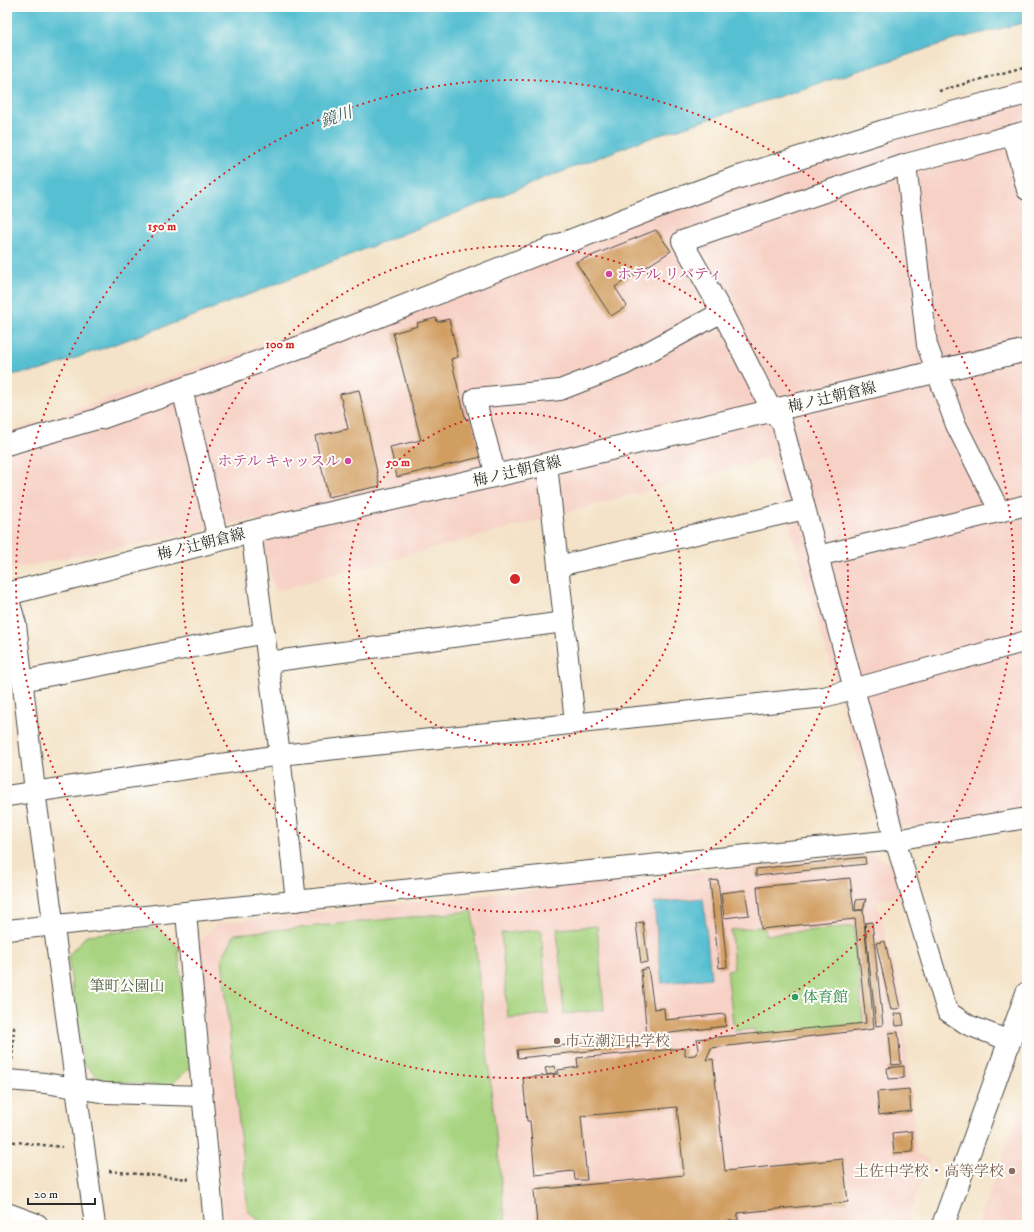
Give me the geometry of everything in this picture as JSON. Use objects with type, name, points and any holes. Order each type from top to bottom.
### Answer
[{"type":"street","points":[[7,445],[101,418],[303,346],[664,204],[730,180],[884,131],[1027,93]]},
{"type":"street","points":[[1010,1041],[968,1025],[947,1011],[895,840],[853,690],[782,423],[772,411],[722,312],[682,241],[906,164],[1020,133],[1027,190]]},
{"type":"street","points":[[906,164],[927,345],[956,425],[1000,512]]},
{"type":"street","points":[[496,476],[475,398],[560,390],[624,365],[722,312]]},
{"type":"street","name":"梅ノ辻朝倉線","points":[[7,594],[218,539],[548,464],[936,373],[1027,350]]},
{"type":"street","points":[[182,389],[218,539]]},
{"type":"street","points":[[548,464],[574,722]]},
{"type":"street","points":[[818,556],[1027,505]]},
{"type":"street","points":[[558,566],[805,508]]},
{"type":"street","points":[[251,532],[280,754],[296,902]]},
{"type":"street","points":[[7,594],[16,624],[34,791],[95,1225]]},
{"type":"street","points":[[268,662],[564,622]]},
{"type":"street","points":[[22,681],[265,633]]},
{"type":"street","points":[[7,796],[280,754],[574,722],[824,698],[1027,641]]},
{"type":"street","points":[[7,930],[296,902],[895,840],[1027,818]]},
{"type":"street","points":[[186,913],[214,1225]]},
{"type":"street","points":[[943,1225],[1027,993]]},
{"type":"street","points":[[9,1080],[106,1093],[202,1096]]},
{"type":"street","points":[[7,1214],[37,1225]]},
{"type":"path","points":[[7,1027],[14,1028],[9,1080]]},
{"type":"path","points":[[7,1141],[84,1149]]},
{"type":"path","points":[[86,1169],[210,1182]]},
{"type":"shaded area","points":[[1027,80],[1027,810],[879,831],[770,458],[275,591],[256,519],[7,570],[7,431],[28,426]]},
{"type":"shaded area","name":"市立潮江中学校","points":[[875,854],[897,870],[903,895],[876,900],[902,995],[917,1154],[930,1160],[905,1225],[225,1225],[198,945],[217,923]]},
{"type":"shaded area","name":"土佐中学校・高等学校","points":[[1020,1109],[1027,1111],[1027,1225],[978,1225]]},
{"type":"green space","points":[[472,911],[505,1219],[503,1225],[265,1225],[248,1211],[222,958],[235,934]]},
{"type":"green space","points":[[597,926],[604,1010],[564,1014],[557,929]]},
{"type":"green space","name":"体育館","points":[[854,926],[863,1023],[755,1035],[754,1029],[734,1031],[727,970],[734,969],[731,930],[761,927],[761,929],[765,928],[765,935]]},
{"type":"green space","name":"筆町公園山","points":[[158,928],[178,947],[190,1068],[169,1087],[101,1080],[83,1063],[68,956],[87,935]]},
{"type":"green space","points":[[541,930],[548,1014],[508,1018],[501,933]]},
{"type":"water","name":"鏡川","points":[[7,7],[1027,7],[1027,22],[954,40],[638,142],[194,316],[39,371],[7,375]]},
{"type":"water","points":[[703,898],[711,978],[662,983],[654,903]]},
{"type":"building","name":"ホテル リバティ","points":[[656,230],[671,251],[615,287],[627,306],[611,316],[576,262]]},
{"type":"building","points":[[436,318],[437,322],[449,319],[458,357],[451,359],[466,420],[472,418],[481,457],[397,477],[390,447],[421,440],[393,333],[418,326],[417,323]]},
{"type":"building","name":"ホテル キャッスル","points":[[359,390],[380,486],[328,497],[315,436],[348,429],[340,394]]},
{"type":"building","points":[[865,857],[866,864],[756,876],[756,869]]},
{"type":"building","points":[[850,878],[854,911],[863,910],[874,1029],[711,1048],[706,1060],[713,1059],[725,1171],[843,1159],[848,1202],[738,1213],[738,1220],[692,1225],[678,1225],[677,1221],[642,1225],[537,1225],[534,1190],[684,1175],[677,1107],[581,1116],[587,1180],[575,1180],[574,1171],[535,1175],[530,1121],[527,1121],[523,1078],[559,1074],[558,1070],[578,1067],[577,1058],[685,1048],[685,1056],[695,1055],[699,1049],[697,1039],[866,1023],[855,919],[761,929],[757,887]]},
{"type":"building","points":[[718,880],[727,967],[719,968],[710,881]]},
{"type":"building","points":[[745,890],[749,915],[724,918],[721,893]]},
{"type":"building","points":[[866,899],[863,910],[855,910],[856,900]]},
{"type":"building","points":[[643,922],[648,962],[641,963],[636,923]]},
{"type":"building","points":[[872,922],[883,1025],[876,1026],[865,923]]},
{"type":"building","points":[[885,941],[900,1008],[891,1010],[876,943]]},
{"type":"building","points":[[648,968],[654,1009],[664,1008],[665,1020],[725,1014],[726,1026],[647,1036],[641,970]]},
{"type":"building","points":[[902,1013],[904,1025],[896,1026],[894,1014]]},
{"type":"building","points":[[898,1032],[901,1064],[892,1065],[889,1033]]},
{"type":"building","points":[[639,1038],[640,1046],[518,1058],[517,1050]]},
{"type":"building","points":[[555,1066],[556,1073],[547,1075],[545,1068]]},
{"type":"building","points":[[904,1066],[904,1078],[888,1079],[887,1068]]},
{"type":"building","points":[[909,1089],[911,1111],[879,1115],[877,1092]]},
{"type":"building","points":[[912,1131],[913,1152],[894,1153],[892,1133]]},
{"type":"place","name":"ホテル リバティ","points":[[609,274]]},
{"type":"place","name":"ホテル キャッスル","points":[[348,461]]},
{"type":"place","name":"体育館","points":[[795,997]]},
{"type":"place","name":"市立潮江中学校","points":[[557,1041]]},
{"type":"place","name":"土佐中学校・高等学校","points":[[1012,1171]]}]
